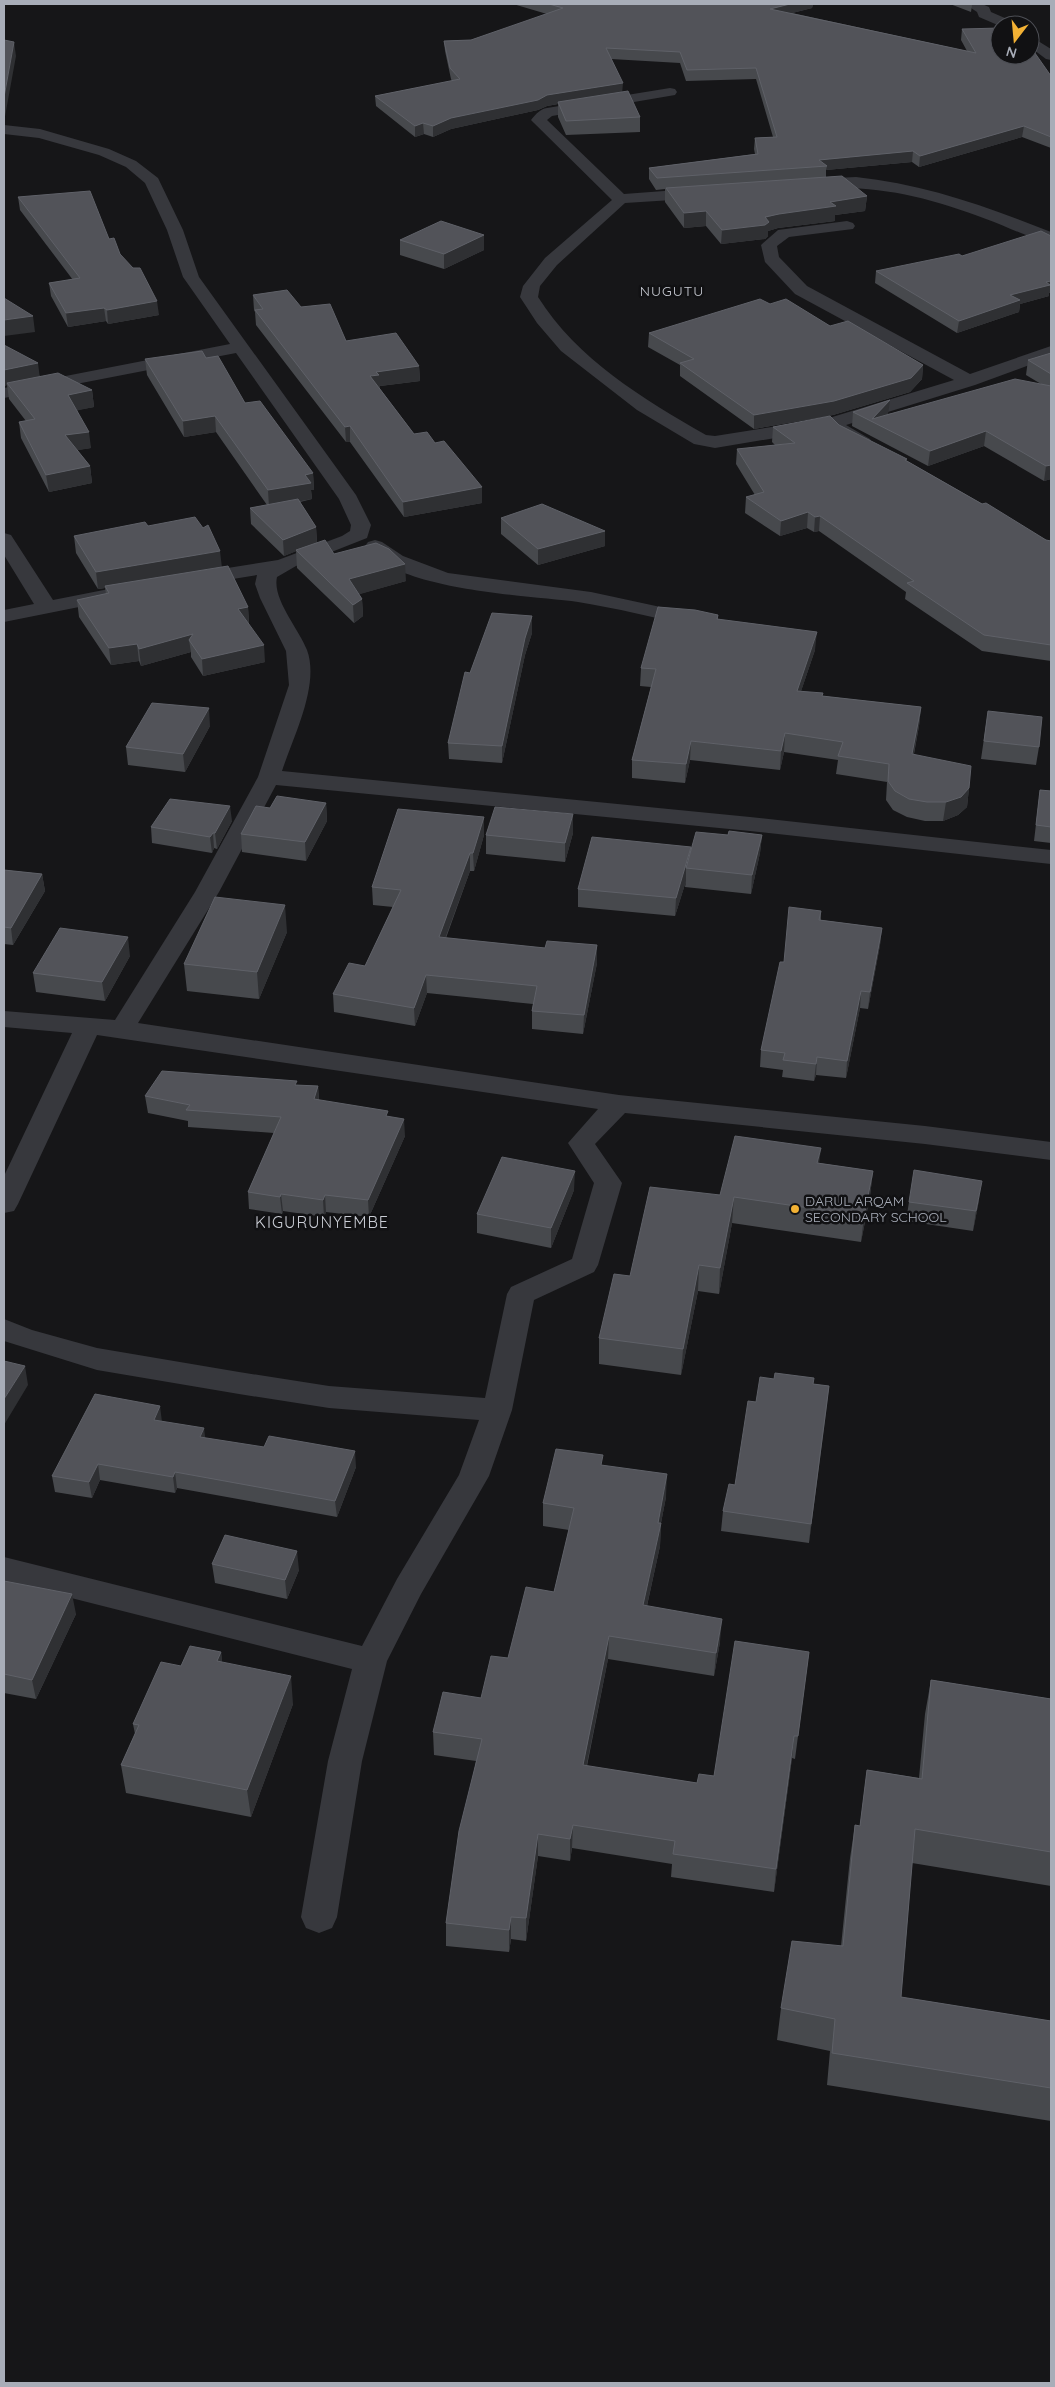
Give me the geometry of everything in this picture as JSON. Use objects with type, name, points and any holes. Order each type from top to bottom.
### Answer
[{"type":"street","points":[[972,4],[984,10],[984,14],[990,17]]},
{"type":"street","points":[[1040,48],[1051,56]]},
{"type":"street","points":[[670,92],[547,112],[539,120],[620,199],[715,192]]},
{"type":"street","points":[[4,130],[40,134],[104,152],[131,164],[152,181],[175,230],[191,277],[350,499],[361,524],[360,534]]},
{"type":"street","points":[[800,185],[858,182],[904,190],[951,201],[1051,238]]},
{"type":"street","points":[[620,199],[615,206],[561,250],[531,286],[529,297],[542,319],[567,347],[643,406],[702,440],[715,442],[760,436],[836,422],[969,381],[1051,351]]},
{"type":"street","points":[[847,226],[784,233],[768,245],[771,258],[801,290],[969,381]]},
{"type":"street","points":[[4,393],[242,347]]},
{"type":"street","points":[[836,422],[838,429],[880,452]]},
{"type":"street","points":[[180,582],[278,566],[342,544],[360,534]]},
{"type":"street","points":[[360,534],[385,555],[430,575],[580,597],[716,625]]},
{"type":"street","points":[[4,539],[46,606]]},
{"type":"street","points":[[122,1028],[207,892],[269,777],[300,685],[297,651],[270,598],[265,584],[267,574],[278,566]]},
{"type":"street","points":[[4,616],[132,590]]},
{"type":"street","points":[[269,777],[740,823],[927,845],[1051,857]]},
{"type":"street","points":[[4,1018],[88,1027],[122,1028],[619,1104],[925,1135],[1051,1151]]},
{"type":"street","points":[[4,1204],[88,1027]]},
{"type":"street","points":[[319,1917],[346,1761],[371,1661],[408,1588],[474,1476],[497,1410],[521,1294],[584,1265],[608,1182],[582,1143],[619,1104]]},
{"type":"street","points":[[4,1329],[22,1338],[97,1359],[239,1383],[329,1396],[497,1410]]},
{"type":"street","points":[[4,1569],[371,1661]]},
{"type":"building","points":[[549,4],[790,4],[770,9],[976,53],[962,29],[990,28],[990,65],[1040,65],[1040,60],[1051,76],[1051,137],[1024,126],[920,156],[913,151],[819,160],[827,166],[657,178],[649,168],[758,154],[755,138],[777,137],[756,68],[687,70],[680,52],[606,48],[623,83],[547,95],[538,100],[451,118],[433,126],[423,123],[415,126],[375,96],[460,79],[450,68],[444,41],[471,40],[563,8]]},
{"type":"building","points":[[4,40],[14,42],[4,97]]},
{"type":"building","points":[[628,91],[640,117],[566,121],[558,102]]},
{"type":"building","points":[[842,176],[867,196],[830,202],[836,206],[765,217],[769,222],[765,225],[722,230],[706,211],[684,213],[666,188]]},
{"type":"building","points":[[90,191],[109,239],[114,238],[120,254],[133,268],[140,268],[157,301],[107,310],[104,308],[66,313],[49,283],[80,278],[18,197]]},
{"type":"building","points":[[441,221],[484,235],[444,254],[400,240]]},
{"type":"building","points":[[1041,231],[1051,236],[1051,281],[1046,282],[1050,285],[1010,295],[1020,300],[959,321],[876,271],[959,254],[962,256]]},
{"type":"building","points":[[287,290],[301,307],[330,304],[346,341],[396,333],[419,366],[376,372],[379,375],[370,376],[414,434],[427,432],[435,443],[444,441],[482,487],[403,502],[350,426],[345,427],[255,310],[263,309],[253,295]]},
{"type":"building","points":[[4,298],[33,316],[4,320]]},
{"type":"building","points":[[760,299],[770,304],[786,299],[830,326],[848,321],[923,365],[911,378],[834,401],[754,415],[680,363],[694,359],[649,333]]},
{"type":"building","points":[[4,345],[38,363],[4,370]]},
{"type":"building","points":[[202,351],[206,358],[218,356],[245,403],[260,401],[313,473],[305,475],[311,483],[268,490],[215,416],[183,421],[145,359]]},
{"type":"building","points":[[1051,353],[1051,374],[1028,360]]},
{"type":"building","points":[[58,373],[92,390],[68,395],[89,432],[65,435],[90,466],[46,475],[19,422],[35,419],[7,383]]},
{"type":"building","points":[[1015,379],[1051,386],[1051,465],[1046,466],[986,431],[930,451],[853,412],[890,400],[872,419]]},
{"type":"building","points":[[830,416],[839,425],[907,459],[905,460],[982,504],[986,503],[1046,540],[1051,541],[1051,645],[984,635],[907,583],[914,581],[820,516],[815,517],[808,512],[781,521],[746,497],[764,492],[737,449],[795,443],[773,427]]},
{"type":"building","points":[[298,499],[316,527],[283,540],[250,508]]},
{"type":"building","points":[[542,504],[605,531],[538,549],[501,518]]},
{"type":"building","points":[[195,517],[203,528],[208,525],[220,551],[96,572],[74,536],[145,522],[148,526]]},
{"type":"building","points":[[325,540],[334,554],[376,543],[389,549],[405,564],[349,579],[362,599],[353,605],[296,550]]},
{"type":"building","points":[[228,566],[248,607],[238,609],[264,645],[202,659],[189,640],[193,634],[139,649],[137,644],[109,648],[77,600],[109,593],[105,586]]},
{"type":"building","points":[[658,607],[695,610],[718,615],[717,619],[817,632],[797,691],[823,693],[822,696],[921,707],[912,754],[971,766],[969,788],[961,797],[946,802],[927,802],[909,799],[895,791],[888,781],[889,764],[838,756],[843,742],[785,733],[781,751],[691,741],[686,764],[632,760],[656,669],[641,668]]},
{"type":"building","points":[[492,613],[532,616],[525,638],[502,746],[448,743],[465,672],[470,673]]},
{"type":"building","points":[[152,703],[209,708],[183,754],[126,747]]},
{"type":"building","points":[[988,711],[1042,717],[1039,747],[984,741]]},
{"type":"building","points":[[1040,790],[1051,791],[1051,827],[1036,825]]},
{"type":"building","points":[[277,796],[326,803],[305,842],[241,834],[256,806],[270,808]]},
{"type":"building","points":[[170,799],[230,806],[215,833],[210,837],[151,827]]},
{"type":"building","points":[[495,807],[573,814],[565,843],[486,835]]},
{"type":"building","points":[[398,809],[484,817],[473,853],[470,853],[439,937],[545,948],[547,941],[597,945],[584,1015],[532,1011],[537,986],[426,975],[414,1008],[333,994],[349,963],[365,966],[401,890],[372,887]]},
{"type":"building","points":[[729,831],[762,835],[752,875],[686,868],[696,832],[728,835]]},
{"type":"building","points":[[592,837],[691,847],[676,898],[578,889]]},
{"type":"building","points":[[4,870],[42,874],[11,928],[4,927]]},
{"type":"building","points":[[215,897],[285,905],[257,972],[184,964]]},
{"type":"building","points":[[789,907],[821,911],[819,920],[882,928],[870,992],[861,991],[847,1061],[817,1057],[816,1064],[783,1060],[785,1053],[761,1050],[780,962],[784,962]]},
{"type":"building","points":[[60,928],[128,937],[102,982],[33,973]]},
{"type":"building","points":[[162,1071],[297,1081],[295,1085],[318,1086],[314,1099],[388,1111],[386,1116],[404,1119],[368,1200],[325,1195],[323,1200],[281,1194],[280,1197],[248,1192],[281,1117],[186,1110],[190,1105],[145,1096]]},
{"type":"building","points":[[735,1136],[821,1148],[817,1163],[873,1171],[864,1216],[734,1197],[720,1268],[699,1265],[683,1349],[599,1338],[614,1274],[630,1276],[650,1187],[720,1195]]},
{"type":"building","points":[[502,1157],[575,1171],[551,1228],[477,1214]]},
{"type":"building","points":[[914,1170],[982,1181],[976,1211],[909,1202]]},
{"type":"building","points":[[4,1361],[25,1366],[4,1399]]},
{"type":"building","points":[[775,1373],[814,1378],[813,1384],[829,1386],[811,1524],[723,1511],[729,1484],[735,1485],[748,1401],[756,1402],[760,1377],[774,1379]]},
{"type":"building","points":[[95,1394],[160,1406],[154,1420],[204,1428],[200,1437],[264,1447],[269,1436],[355,1451],[335,1501],[175,1472],[173,1477],[98,1464],[89,1482],[52,1476]]},
{"type":"building","points":[[556,1449],[603,1455],[601,1465],[667,1474],[658,1523],[661,1523],[643,1605],[722,1619],[716,1653],[609,1636],[583,1765],[697,1783],[699,1774],[714,1776],[735,1641],[809,1652],[798,1736],[794,1736],[776,1869],[673,1854],[675,1841],[573,1825],[570,1839],[538,1834],[526,1918],[511,1917],[509,1930],[446,1923],[459,1831],[482,1739],[433,1732],[443,1692],[481,1698],[491,1656],[508,1658],[526,1587],[554,1592],[574,1508],[543,1503]]},
{"type":"building","points":[[225,1535],[297,1551],[285,1580],[212,1564]]},
{"type":"building","points":[[4,1581],[72,1594],[32,1680],[4,1674]]},
{"type":"building","points":[[190,1646],[221,1652],[217,1661],[291,1676],[247,1790],[121,1765],[139,1725],[133,1724],[161,1662],[181,1666]]},
{"type":"building","points":[[931,1680],[1051,1699],[1051,1852],[915,1829],[901,1997],[1051,2021],[1051,2088],[832,2053],[835,2019],[781,2008],[792,1941],[843,1946],[855,1825],[860,1826],[867,1770],[922,1779]]},
{"type":"place","name":"DARUL ARQAM SECONDARY SCHOOL","points":[[795,1209]]},
{"type":"district","name":"NUGUTU","points":[[672,291]]},
{"type":"district","name":"KIGURUNYEMBE","points":[[322,1222]]}]
